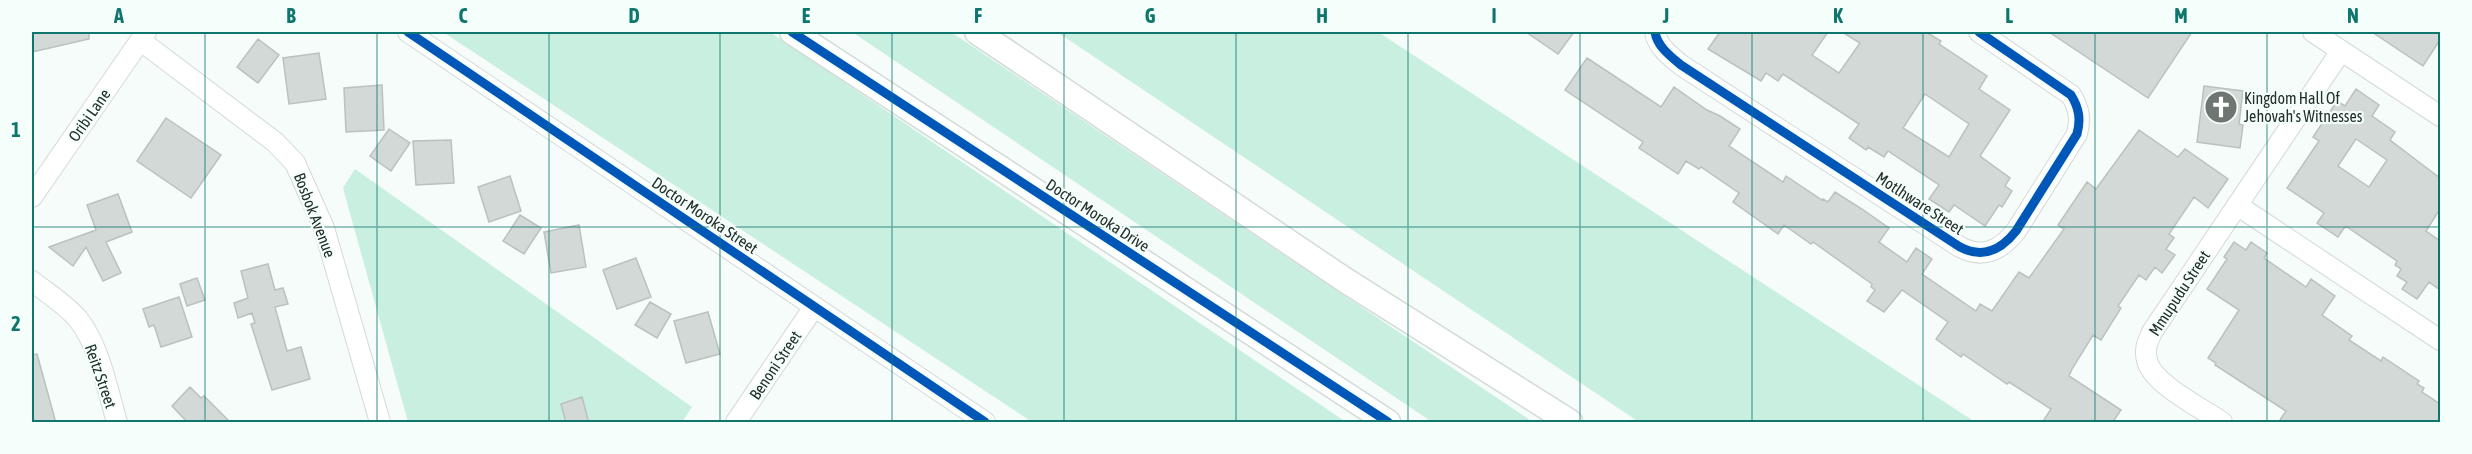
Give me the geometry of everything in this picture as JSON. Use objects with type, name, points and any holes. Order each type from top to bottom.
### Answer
[{"type":"street","name":"Doctor Moroka Street","points":[[408,32],[985,423]]},
{"type":"street","name":"Doctor Moroka Drive","points":[[792,32],[1388,423]]},
{"type":"street","points":[[977,32],[1345,280],[1570,423]]},
{"type":"street","name":"Motlhware Street","points":[[1655,32],[1656,38],[1665,51],[1681,65],[1960,247],[1970,252],[1983,253],[1995,251],[2005,245],[2016,231],[2077,134],[2080,122],[2077,105],[2071,95],[1979,32]]},
{"type":"street","points":[[2313,32],[2440,116]]},
{"type":"street","name":"Oribi Lane","points":[[32,197],[144,36]]},
{"type":"street","name":"Bosbok Avenue","points":[[144,36],[275,142],[295,164],[324,228],[380,423]]},
{"type":"street","name":"Mmupudu Street","points":[[2222,423],[2154,374],[2147,361],[2146,346],[2152,332],[2341,51]]},
{"type":"street","points":[[2237,205],[2440,340]]},
{"type":"street","name":"Reitz Street","points":[[32,281],[62,304],[79,321],[95,351],[117,423]]},
{"type":"street","name":"Benoni Street","points":[[736,423],[814,308]]},
{"type":"green space","points":[[443,32],[770,32],[1346,422],[1032,422]]},
{"type":"green space","points":[[852,32],[951,32],[1533,422],[1432,422]]},
{"type":"green space","points":[[1057,32],[1378,32],[1975,422],[1639,422]]},
{"type":"green space","points":[[355,169],[692,407],[682,422],[408,422],[343,188]]},
{"type":"building","points":[[32,32],[89,32],[89,39],[32,52]]},
{"type":"building","points":[[1526,32],[1574,32],[1558,54]]},
{"type":"building","points":[[1720,32],[1828,32],[1812,55],[1839,73],[1860,43],[1842,32],[1926,32],[1941,41],[1939,44],[1987,76],[1979,89],[2010,110],[1980,156],[2010,178],[2005,186],[2012,191],[2002,207],[1999,205],[1985,226],[1954,205],[1949,212],[1929,199],[1939,185],[1888,151],[1884,157],[1868,147],[1866,150],[1849,138],[1859,124],[1783,74],[1778,81],[1766,73],[1761,81],[1708,49]],"holes":[[[1925,94],[1969,124],[1949,157],[1903,128]]]},
{"type":"building","points":[[2049,32],[2192,32],[2148,98]]},
{"type":"building","points":[[2372,32],[2440,32],[2440,40],[2423,66]]},
{"type":"building","points":[[258,39],[279,55],[258,83],[237,67]]},
{"type":"building","points":[[319,53],[326,99],[289,104],[283,58]]},
{"type":"building","points":[[1587,58],[1661,107],[1674,87],[1740,129],[1729,146],[1783,182],[1786,176],[1828,202],[1835,192],[1862,209],[1889,228],[1879,242],[1907,262],[1916,248],[1932,259],[1922,274],[1976,311],[1980,304],[1992,311],[2019,272],[2029,278],[2064,229],[2058,225],[2087,182],[2096,189],[2139,130],[2178,157],[2185,149],[2228,179],[2208,208],[2194,197],[2169,234],[2174,238],[2166,249],[2175,255],[2162,273],[2155,267],[2146,280],[2139,275],[2118,306],[2121,308],[2101,340],[2093,335],[2072,369],[2069,376],[2121,410],[2112,423],[2042,423],[2051,409],[2009,382],[2007,384],[1963,354],[1961,357],[1936,339],[1948,322],[1902,290],[1884,312],[1867,301],[1875,290],[1871,287],[1872,284],[1813,242],[1811,244],[1784,225],[1778,234],[1733,202],[1739,193],[1701,167],[1699,169],[1686,161],[1678,174],[1639,148],[1643,142],[1565,90]]},
{"type":"building","points":[[382,85],[384,130],[346,132],[344,88]]},
{"type":"building","name":"Kingdom Hall Of Jehovah's Witnesses","points":[[2204,86],[2243,91],[2239,124],[2243,125],[2240,148],[2197,142]]},
{"type":"building","points":[[2356,89],[2379,105],[2372,116],[2395,132],[2390,140],[2440,178],[2440,209],[2426,231],[2440,241],[2440,290],[2429,282],[2417,299],[2402,289],[2407,282],[2397,276],[2401,269],[2395,265],[2397,261],[2347,227],[2338,237],[2317,223],[2324,213],[2287,188],[2319,141],[2313,137],[2337,101],[2345,106]],"holes":[[[2356,139],[2387,160],[2369,187],[2338,166]]]},
{"type":"building","points":[[166,118],[221,155],[191,198],[137,161]]},
{"type":"building","points":[[389,129],[410,143],[391,171],[370,156]]},
{"type":"building","points":[[451,140],[454,183],[416,185],[413,141]]},
{"type":"building","points":[[510,176],[521,211],[489,222],[478,187]]},
{"type":"building","points":[[118,194],[132,232],[106,242],[121,273],[103,281],[86,247],[73,266],[49,247],[96,230],[87,205]]},
{"type":"building","points":[[520,215],[541,228],[524,254],[503,241]]},
{"type":"building","points":[[579,225],[586,267],[551,273],[544,232]]},
{"type":"building","points":[[2234,242],[2246,250],[2251,242],[2267,253],[2264,258],[2306,287],[2311,279],[2335,296],[2322,315],[2352,336],[2349,340],[2381,361],[2383,357],[2419,381],[2417,384],[2424,388],[2422,392],[2440,404],[2440,423],[2278,423],[2286,411],[2215,365],[2216,363],[2208,358],[2239,310],[2207,289],[2227,259],[2224,257]]},
{"type":"building","points":[[636,258],[651,297],[617,309],[603,270]]},
{"type":"building","points":[[268,264],[275,290],[283,288],[288,304],[275,307],[287,351],[301,347],[310,379],[272,390],[251,324],[255,323],[252,313],[238,318],[234,303],[248,298],[241,271]]},
{"type":"building","points":[[197,278],[205,300],[187,306],[180,284]]},
{"type":"building","points":[[179,297],[192,337],[161,347],[154,325],[149,327],[143,309]]},
{"type":"building","points":[[650,302],[671,314],[657,338],[635,325]]},
{"type":"building","points":[[708,312],[720,354],[686,363],[674,321]]},
{"type":"building","points":[[37,354],[56,423],[32,423],[32,355]]},
{"type":"building","points":[[190,387],[201,398],[204,396],[231,423],[188,423],[172,406]]},
{"type":"building","points":[[582,397],[589,423],[566,423],[561,404]]},
{"type":"cycle path","points":[[408,32],[985,422]]},
{"type":"cycle path","points":[[792,32],[1388,422]]},
{"type":"cycle path","points":[[1655,32],[1661,46],[1681,65],[1960,247],[1968,251],[1984,252],[1998,248],[2016,231],[2077,134],[2079,118],[2071,95],[1979,32]]},
{"type":"place","name":"Kingdom Hall Of Jehovah's Witnesses","points":[[2221,107]]}]
